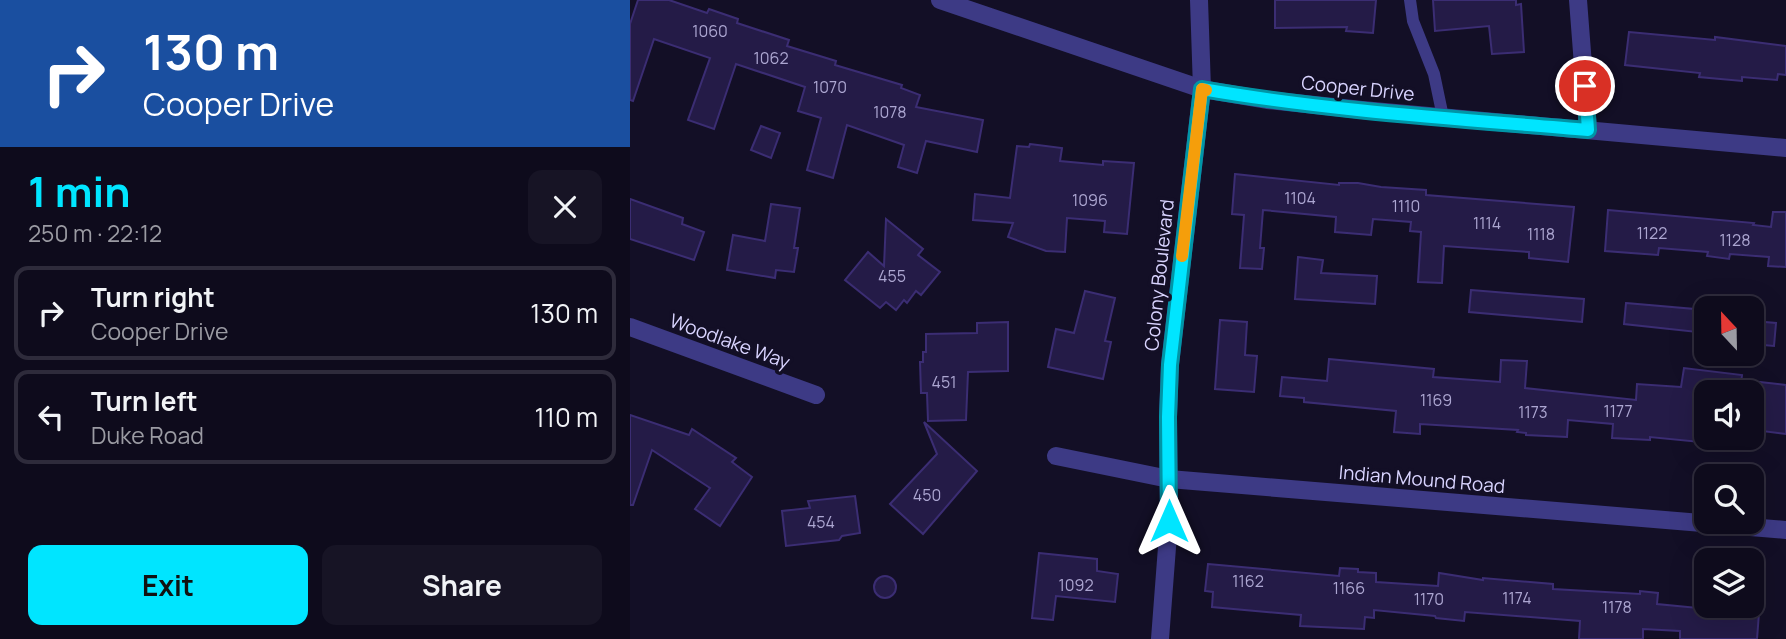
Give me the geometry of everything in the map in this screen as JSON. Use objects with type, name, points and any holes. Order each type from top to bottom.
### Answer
[{"type":"street","name":"Cooper Drive","points":[[940,0],[1202,89],[1267,100],[1786,148]]},
{"type":"street","name":"Colony Boulevard","points":[[1160,639],[1169,521],[1170,365],[1202,89],[1199,0]]},
{"type":"street","points":[[1578,0],[1588,130]]},
{"type":"street","name":"Woodlake Way","points":[[630,327],[816,395]]},
{"type":"street","name":"Indian Mound Road","points":[[1056,456],[1169,479],[1786,530]]},
{"type":"lane","points":[[1410,0],[1413,21],[1434,74],[1443,117]]},
{"type":"building","points":[[638,0],[669,0],[707,13],[709,9],[738,19],[737,23],[789,40],[787,46],[836,61],[835,65],[902,85],[901,88],[920,95],[916,107],[983,120],[977,152],[926,141],[917,173],[898,167],[904,145],[847,125],[833,178],[807,170],[821,118],[798,111],[805,87],[736,64],[714,129],[688,120],[710,58],[654,39],[633,101],[630,100],[630,24]]},
{"type":"building","points":[[1275,0],[1376,0],[1373,33],[1346,31],[1347,27],[1275,28]]},
{"type":"building","points":[[1433,0],[1516,0],[1516,5],[1521,4],[1524,52],[1492,54],[1489,26],[1435,31]]},
{"type":"building","points":[[1629,32],[1715,40],[1715,37],[1786,46],[1786,75],[1778,74],[1777,80],[1742,77],[1742,81],[1699,77],[1700,73],[1625,65]]},
{"type":"building","points":[[761,126],[780,133],[771,158],[751,150]]},
{"type":"building","points":[[1030,144],[1062,148],[1060,161],[1103,165],[1103,161],[1134,163],[1127,234],[1104,232],[1105,221],[1067,218],[1065,252],[1046,251],[1008,237],[1013,223],[973,220],[975,194],[1010,198],[1017,146],[1029,147]]},
{"type":"building","points":[[1235,174],[1339,185],[1358,183],[1426,190],[1426,195],[1574,207],[1568,262],[1529,258],[1529,252],[1444,246],[1442,283],[1418,282],[1421,232],[1410,231],[1411,222],[1373,219],[1371,235],[1335,232],[1336,217],[1263,210],[1260,248],[1264,248],[1262,269],[1240,268],[1244,215],[1232,214]]},
{"type":"building","points":[[630,199],[683,218],[682,224],[704,232],[694,260],[630,239]]},
{"type":"building","points":[[771,204],[800,208],[794,248],[798,248],[794,272],[776,270],[775,278],[727,270],[733,235],[765,241]]},
{"type":"building","points":[[1608,210],[1754,223],[1753,225],[1771,227],[1773,212],[1786,212],[1786,267],[1768,266],[1769,257],[1730,254],[1729,259],[1707,256],[1708,252],[1659,248],[1658,255],[1605,251]]},
{"type":"building","points":[[886,219],[923,249],[918,255],[940,272],[921,295],[916,291],[907,303],[904,300],[896,310],[886,302],[880,308],[845,280],[868,252],[884,266]]},
{"type":"building","points":[[1298,257],[1323,260],[1321,273],[1377,276],[1375,304],[1295,299]]},
{"type":"building","points":[[1471,290],[1584,299],[1582,322],[1469,312]]},
{"type":"building","points":[[1085,291],[1115,298],[1105,341],[1111,342],[1103,379],[1048,367],[1056,329],[1074,333]]},
{"type":"building","points":[[1626,303],[1694,309],[1694,332],[1624,324]]},
{"type":"building","points":[[1220,320],[1247,322],[1245,355],[1257,356],[1254,392],[1215,389]]},
{"type":"building","points":[[1008,322],[1008,371],[968,372],[966,420],[928,421],[927,393],[921,393],[920,362],[923,362],[923,352],[926,352],[926,334],[977,333],[977,323]]},
{"type":"building","points":[[1764,322],[1776,323],[1774,346],[1764,345]]},
{"type":"building","points":[[1329,359],[1434,369],[1433,377],[1500,382],[1501,360],[1527,361],[1525,388],[1636,400],[1637,384],[1681,387],[1684,368],[1742,375],[1741,380],[1694,380],[1694,441],[1650,437],[1650,440],[1612,438],[1613,424],[1568,420],[1567,437],[1526,435],[1517,432],[1518,430],[1420,424],[1420,434],[1394,432],[1396,411],[1304,402],[1304,398],[1280,396],[1282,377],[1327,381]]},
{"type":"building","points":[[1764,382],[1786,385],[1786,434],[1764,431]]},
{"type":"building","points":[[630,415],[689,435],[692,429],[736,458],[732,462],[752,477],[720,526],[695,509],[710,488],[652,450],[633,505],[630,505]]},
{"type":"building","points":[[924,422],[977,471],[923,534],[890,504],[937,454]]},
{"type":"building","points":[[855,496],[860,533],[842,536],[839,540],[786,546],[782,511],[810,508],[808,501]]},
{"type":"building","points":[[1039,553],[1097,559],[1097,571],[1118,574],[1115,602],[1056,596],[1053,620],[1032,618]]},
{"type":"building","points":[[1208,564],[1339,576],[1340,568],[1376,573],[1376,582],[1438,586],[1439,573],[1483,580],[1553,584],[1553,589],[1658,593],[1657,604],[1694,608],[1694,618],[1759,618],[1757,639],[1680,639],[1680,631],[1643,629],[1643,639],[1579,639],[1580,621],[1465,612],[1464,621],[1374,610],[1374,618],[1365,617],[1364,629],[1300,626],[1301,615],[1212,607],[1213,592],[1205,591]]},
{"type":"building","points":[[885,576],[893,579],[896,587],[893,595],[885,598],[877,595],[874,587],[877,579]]},
{"type":"slow traffic","points":[[1182,256],[1202,89],[1206,90]]},
{"type":"route","points":[[1169,521],[1170,365],[1202,89],[1267,100],[1588,130],[1585,86]]}]
